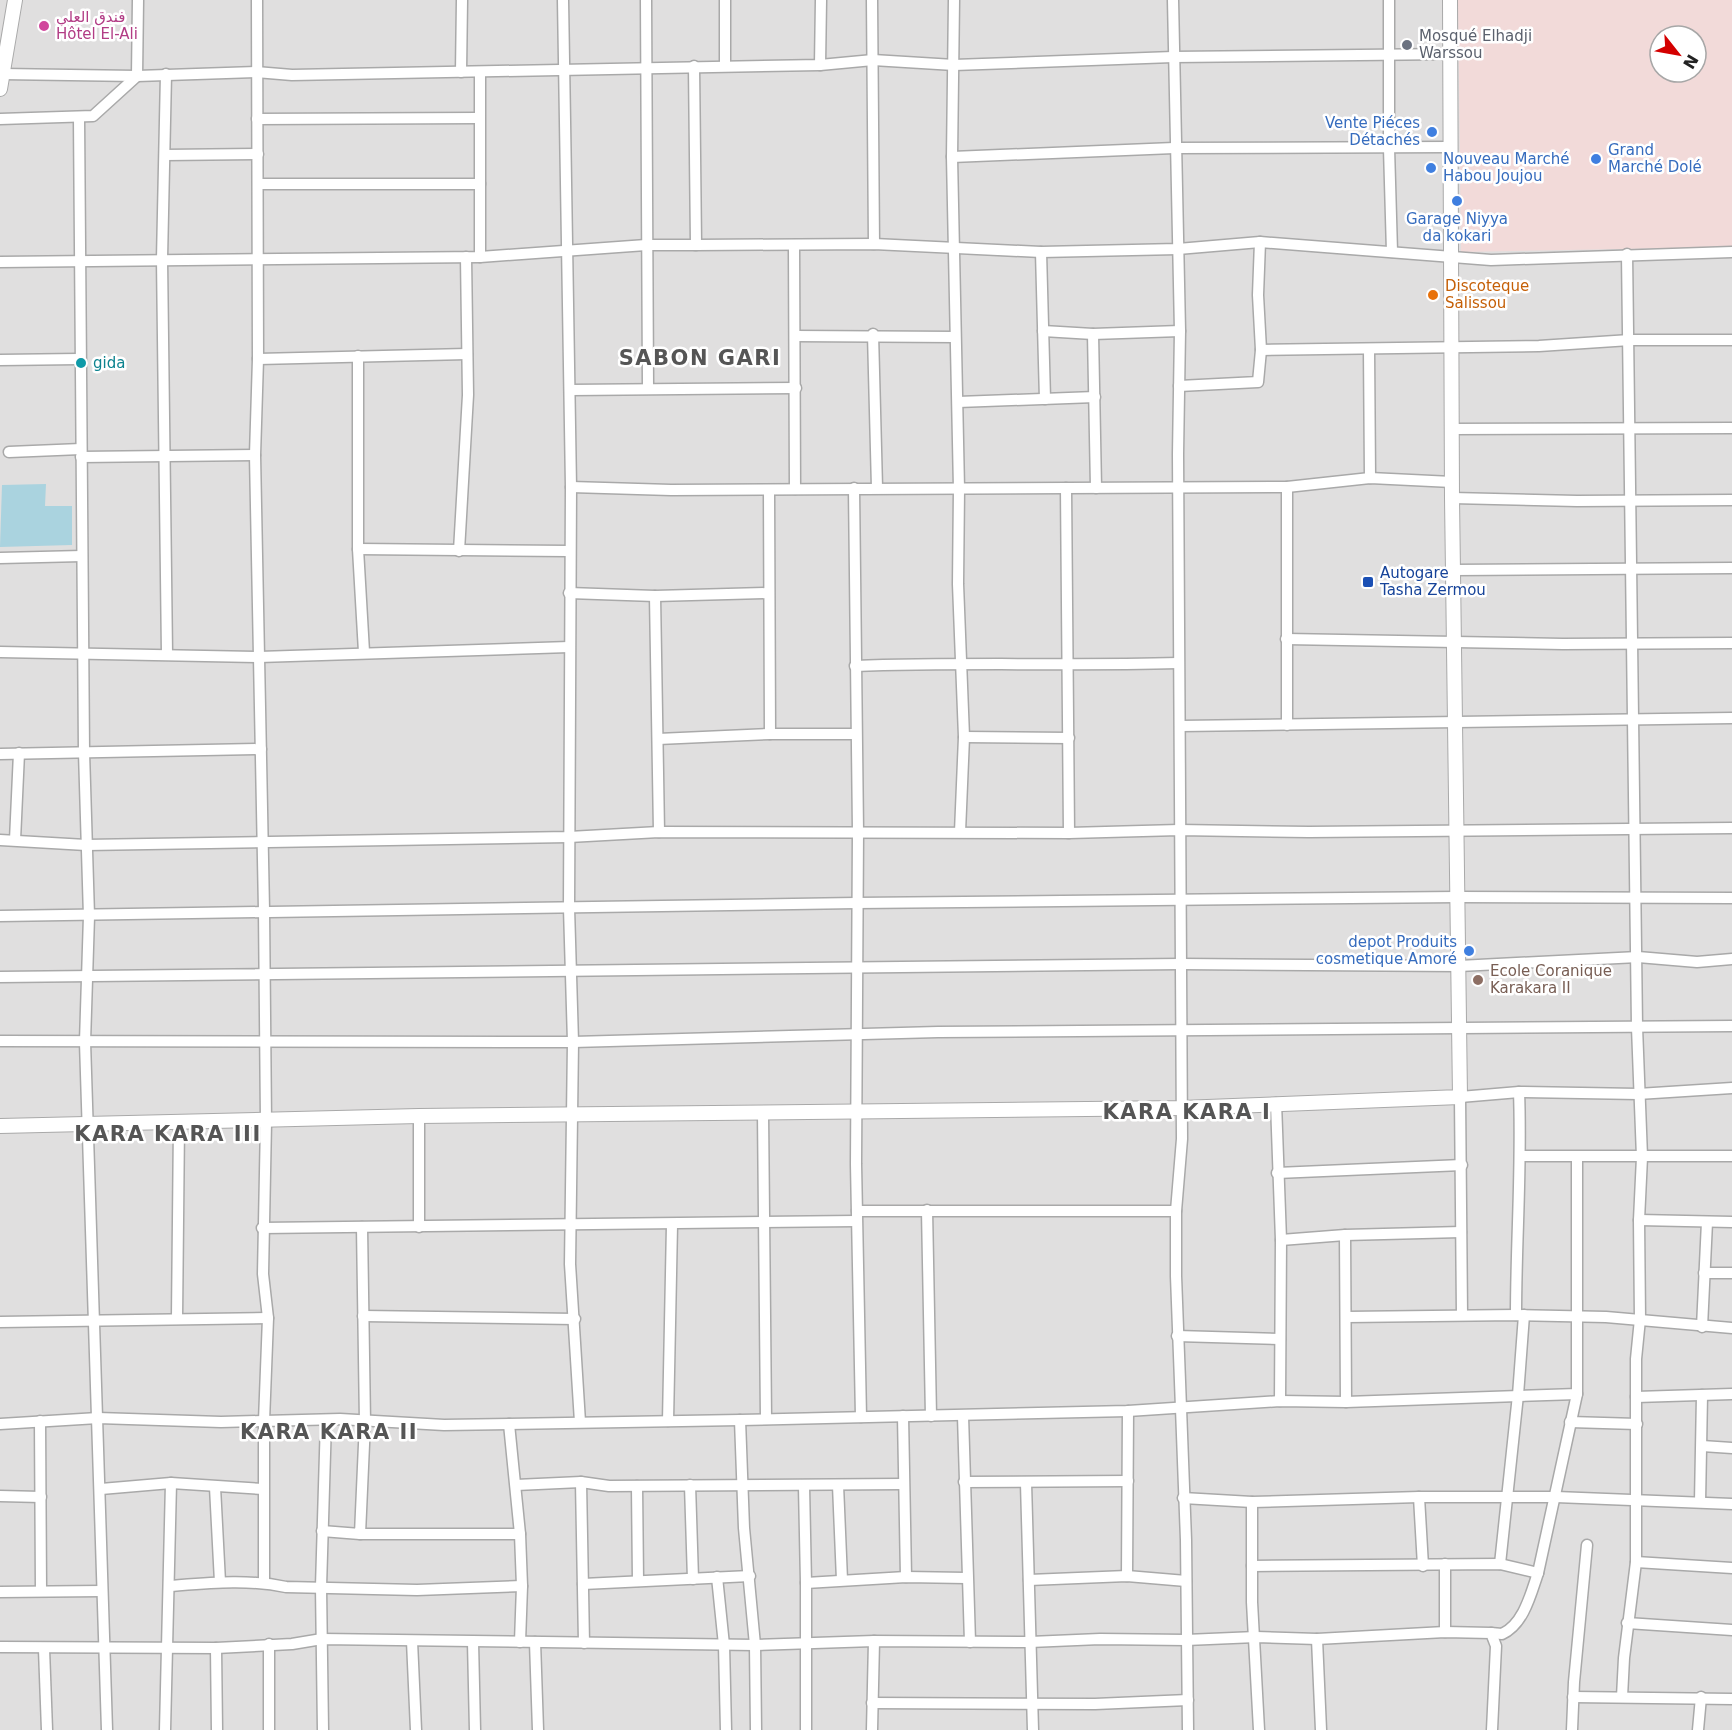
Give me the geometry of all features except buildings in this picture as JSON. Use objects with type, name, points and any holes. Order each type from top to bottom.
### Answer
[{"type":"street","points":[[0,89],[3,49],[15,0]]},
{"type":"street","points":[[0,119],[93,116],[137,76],[138,0]]},
{"type":"street","points":[[257,0],[258,359],[255,455],[265,976],[266,1122],[262,1228],[263,1274],[268,1318],[264,1422],[264,1583]]},
{"type":"street","points":[[461,72],[462,0]]},
{"type":"street","points":[[563,0],[571,487],[568,551],[569,908],[573,1042],[570,1264],[580,1422]]},
{"type":"street","points":[[646,0],[648,388]]},
{"type":"street","points":[[725,0],[725,66]]},
{"type":"street","points":[[820,65],[821,0]]},
{"type":"street","points":[[872,0],[874,244]]},
{"type":"street","points":[[954,0],[952,157],[956,249],[958,584],[964,737],[960,832]]},
{"type":"street","points":[[1173,0],[1174,148],[1180,331],[1178,487],[1181,726],[1179,830],[1181,1108],[1180,1184],[1176,1211],[1177,1336],[1186,1581],[1188,1730]]},
{"type":"street","points":[[1389,0],[1392,252]]},
{"type":"street","points":[[1450,0],[1452,498],[1457,723],[1462,1315]]},
{"type":"street","points":[[2,74],[137,76],[256,72],[292,75],[820,65],[873,60],[954,65],[1173,57],[1449,54]]},
{"type":"street","points":[[694,66],[696,245]]},
{"type":"street","points":[[480,72],[480,256]]},
{"type":"street","points":[[166,74],[162,259],[167,654]]},
{"type":"street","points":[[79,118],[79,359],[84,752],[89,916],[89,976],[85,1042],[93,1322],[101,1489],[102,1649],[107,1730]]},
{"type":"street","points":[[257,119],[479,118]]},
{"type":"street","points":[[952,157],[1174,148],[1450,147]]},
{"type":"street","points":[[165,155],[258,154]]},
{"type":"street","points":[[258,184],[480,184]]},
{"type":"street","points":[[0,262],[78,263],[162,259],[466,257],[646,245],[874,244],[1041,252],[1178,249],[1260,242],[1451,255],[1491,260],[1732,252]]},
{"type":"street","points":[[1179,386],[1258,382],[1261,350],[1258,295],[1260,242]]},
{"type":"street","points":[[794,245],[795,489]]},
{"type":"street","points":[[1041,252],[1046,399]]},
{"type":"street","points":[[1622,1697],[1627,1623],[1636,1562],[1636,1397],[1640,1319],[1639,1220],[1642,1158],[1638,1094],[1630,340],[1627,254]]},
{"type":"street","points":[[459,551],[468,395],[466,257]]},
{"type":"street","points":[[1043,331],[1093,334],[1180,331]]},
{"type":"street","points":[[795,336],[873,334],[955,337]]},
{"type":"street","points":[[873,334],[877,488]]},
{"type":"street","points":[[1093,334],[1096,488]]},
{"type":"street","points":[[1261,350],[1369,349],[1451,345],[1539,346],[1630,340],[1732,340]]},
{"type":"street","points":[[1369,349],[1370,478]]},
{"type":"street","points":[[258,359],[467,354]]},
{"type":"street","points":[[358,357],[358,549],[364,652]]},
{"type":"street","points":[[0,360],[79,359]]},
{"type":"street","points":[[570,390],[796,388]]},
{"type":"street","points":[[958,402],[1095,397]]},
{"type":"street","points":[[1452,429],[1732,428]]},
{"type":"street","points":[[9,452],[166,456],[255,455]]},
{"type":"street","points":[[571,487],[768,490],[1287,487],[1370,478],[1452,482]]},
{"type":"street","points":[[1287,487],[1287,725]]},
{"type":"street","points":[[854,488],[855,734],[858,832],[856,903],[857,1216],[861,1417]]},
{"type":"street","points":[[1066,488],[1069,833]]},
{"type":"street","points":[[768,490],[770,734]]},
{"type":"street","points":[[1452,498],[1732,500]]},
{"type":"street","points":[[358,549],[568,551]]},
{"type":"street","points":[[0,558],[82,556]]},
{"type":"street","points":[[1454,570],[1732,568]]},
{"type":"street","points":[[569,593],[656,596],[768,593]]},
{"type":"street","points":[[656,596],[659,832]]},
{"type":"street","points":[[1286,639],[1732,643]]},
{"type":"street","points":[[0,652],[259,657],[569,647]]},
{"type":"street","points":[[855,666],[962,662],[1069,666],[1179,663]]},
{"type":"street","points":[[1181,726],[1732,718]]},
{"type":"street","points":[[658,739],[770,734],[855,734]]},
{"type":"street","points":[[964,737],[1069,738]]},
{"type":"street","points":[[0,754],[261,749]]},
{"type":"street","points":[[15,840],[19,753]]},
{"type":"street","points":[[0,840],[86,845],[569,837],[659,832],[1069,833],[1179,830],[1732,828]]},
{"type":"street","points":[[0,916],[89,916],[264,910],[856,903],[1458,897],[1732,898]]},
{"type":"street","points":[[0,977],[265,976],[1181,964],[1459,966],[1638,957],[1697,962],[1732,959]]},
{"type":"street","points":[[0,1041],[573,1042],[858,1034],[1458,1026],[1732,1026]]},
{"type":"street","points":[[0,1126],[266,1122],[419,1116],[1181,1108],[1460,1097],[1519,1092],[1638,1094],[1732,1088]]},
{"type":"street","points":[[1500,1564],[1518,1395],[1520,1315],[1516,1244],[1521,1156],[1519,1092]]},
{"type":"street","points":[[1276,1103],[1281,1240],[1280,1401]]},
{"type":"street","points":[[763,1113],[766,1419]]},
{"type":"street","points":[[419,1116],[419,1227]]},
{"type":"street","points":[[177,1318],[179,1123]]},
{"type":"street","points":[[1521,1156],[1577,1158],[1732,1156]]},
{"type":"street","points":[[0,1647],[216,1648],[292,1644],[322,1639],[755,1645],[874,1641],[1186,1640],[1256,1636],[1317,1639],[1445,1632],[1502,1634],[1513,1627],[1528,1600],[1538,1572],[1556,1497],[1576,1394],[1577,1158]]},
{"type":"street","points":[[1277,1173],[1462,1165]]},
{"type":"street","points":[[262,1228],[763,1224],[927,1210],[1176,1211]]},
{"type":"street","points":[[927,1210],[931,1416]]},
{"type":"street","points":[[1639,1220],[1732,1222]]},
{"type":"street","points":[[1702,1327],[1707,1222]]},
{"type":"street","points":[[668,1421],[672,1225]]},
{"type":"street","points":[[360,1534],[365,1422],[362,1227]]},
{"type":"street","points":[[1281,1240],[1346,1235],[1461,1232]]},
{"type":"street","points":[[1346,1235],[1346,1402]]},
{"type":"street","points":[[1704,1273],[1732,1273]]},
{"type":"street","points":[[363,1316],[575,1319]]},
{"type":"street","points":[[1347,1317],[1578,1316],[1640,1319],[1702,1327],[1732,1328]]},
{"type":"street","points":[[0,1322],[268,1318]]},
{"type":"street","points":[[1177,1336],[1280,1339]]},
{"type":"street","points":[[0,1424],[98,1418],[509,1424],[963,1416],[1179,1409],[1280,1401],[1346,1402],[1576,1394]]},
{"type":"street","points":[[1636,1397],[1732,1394]]},
{"type":"street","points":[[1700,1502],[1702,1395]]},
{"type":"street","points":[[1127,1576],[1128,1411]]},
{"type":"street","points":[[903,1416],[906,1576]]},
{"type":"street","points":[[963,1416],[966,1578],[970,1642]]},
{"type":"street","points":[[323,1730],[321,1587],[326,1420]]},
{"type":"street","points":[[740,1420],[755,1645],[756,1730]]},
{"type":"street","points":[[40,1421],[40,1591]]},
{"type":"street","points":[[1569,1422],[1636,1424]]},
{"type":"street","points":[[509,1424],[520,1534],[522,1586],[520,1642]]},
{"type":"street","points":[[1702,1446],[1732,1448]]},
{"type":"street","points":[[964,1482],[1128,1480]]},
{"type":"street","points":[[516,1485],[582,1482],[609,1486],[903,1484]]},
{"type":"street","points":[[582,1482],[584,1643]]},
{"type":"street","points":[[101,1489],[171,1483],[263,1489]]},
{"type":"street","points":[[165,1730],[169,1647],[168,1539],[171,1483]]},
{"type":"street","points":[[1026,1483],[1032,1730]]},
{"type":"street","points":[[690,1485],[693,1579]]},
{"type":"street","points":[[838,1485],[842,1580]]},
{"type":"street","points":[[637,1486],[638,1581]]},
{"type":"street","points":[[804,1486],[806,1730]]},
{"type":"street","points":[[215,1487],[220,1582]]},
{"type":"street","points":[[0,1496],[41,1497]]},
{"type":"street","points":[[1183,1498],[1252,1502],[1419,1497],[1556,1497],[1636,1502],[1732,1504]]},
{"type":"street","points":[[1419,1497],[1423,1566]]},
{"type":"street","points":[[1252,1502],[1252,1602],[1256,1636],[1259,1730]]},
{"type":"street","points":[[322,1531],[360,1534],[520,1534]]},
{"type":"street","points":[[1572,1730],[1587,1545]]},
{"type":"street","points":[[1636,1562],[1732,1568]]},
{"type":"street","points":[[1445,1564],[1445,1632]]},
{"type":"street","points":[[1252,1566],[1500,1564],[1538,1572]]},
{"type":"street","points":[[583,1584],[750,1576]]},
{"type":"street","points":[[806,1583],[906,1576],[966,1578]]},
{"type":"street","points":[[1029,1580],[1127,1576],[1186,1581]]},
{"type":"street","points":[[717,1577],[724,1645],[726,1730]]},
{"type":"street","points":[[170,1586],[220,1582],[264,1583],[286,1587],[417,1590],[522,1586]]},
{"type":"street","points":[[0,1592],[102,1591]]},
{"type":"street","points":[[1627,1623],[1732,1630]]},
{"type":"street","points":[[1491,1633],[1496,1646],[1491,1730],[1498,1730]]},
{"type":"street","points":[[1317,1639],[1321,1730]]},
{"type":"street","points":[[412,1641],[416,1730]]},
{"type":"street","points":[[872,1730],[874,1641]]},
{"type":"street","points":[[473,1642],[475,1730]]},
{"type":"street","points":[[535,1642],[538,1730]]},
{"type":"street","points":[[269,1644],[269,1730]]},
{"type":"street","points":[[216,1648],[218,1730]]},
{"type":"street","points":[[44,1649],[47,1730]]},
{"type":"street","points":[[1573,1697],[1732,1699]]},
{"type":"street","points":[[1698,1730],[1701,1697]]},
{"type":"street","points":[[872,1703],[1095,1704],[1188,1700]]},
{"type":"shaded area","points":[[0,0],[1732,0],[1732,1730],[0,1730]]},
{"type":"shaded area","name":"Grand Marché Dolé","points":[[1458,0],[1732,0],[1732,247],[1461,252]]},
{"type":"water","points":[[46,484],[45,506],[72,506],[72,545],[0,547],[2,485]]},
{"type":"place","name":"فندق العلي Hôtel El-Ali","points":[[44,26]]},
{"type":"place","name":"Mosqué Elhadji Warssou","points":[[1407,45]]},
{"type":"place","name":"Vente Piéces Détachés","points":[[1432,132]]},
{"type":"place","name":"Grand Marché Dolé","points":[[1596,159]]},
{"type":"place","name":"Nouveau Marché Habou Joujou","points":[[1431,168]]},
{"type":"place","name":"Garage Niyya da kokari","points":[[1457,201]]},
{"type":"place","name":"Discoteque Salissou","points":[[1433,295]]},
{"type":"place","name":"gida","points":[[81,363]]},
{"type":"place","name":"Autogare Tasha Zermou","points":[[1368,582]]},
{"type":"place","name":"depot Produits cosmetique Amoré","points":[[1469,951]]},
{"type":"place","name":"Ecole Coranique Karakara II","points":[[1478,980]]},
{"type":"district","name":"SABON GARI","points":[[700,358]]},
{"type":"district","name":"KARA KARA I","points":[[1187,1112]]},
{"type":"district","name":"KARA KARA III","points":[[168,1134]]},
{"type":"district","name":"KARA KARA II","points":[[329,1432]]}]
